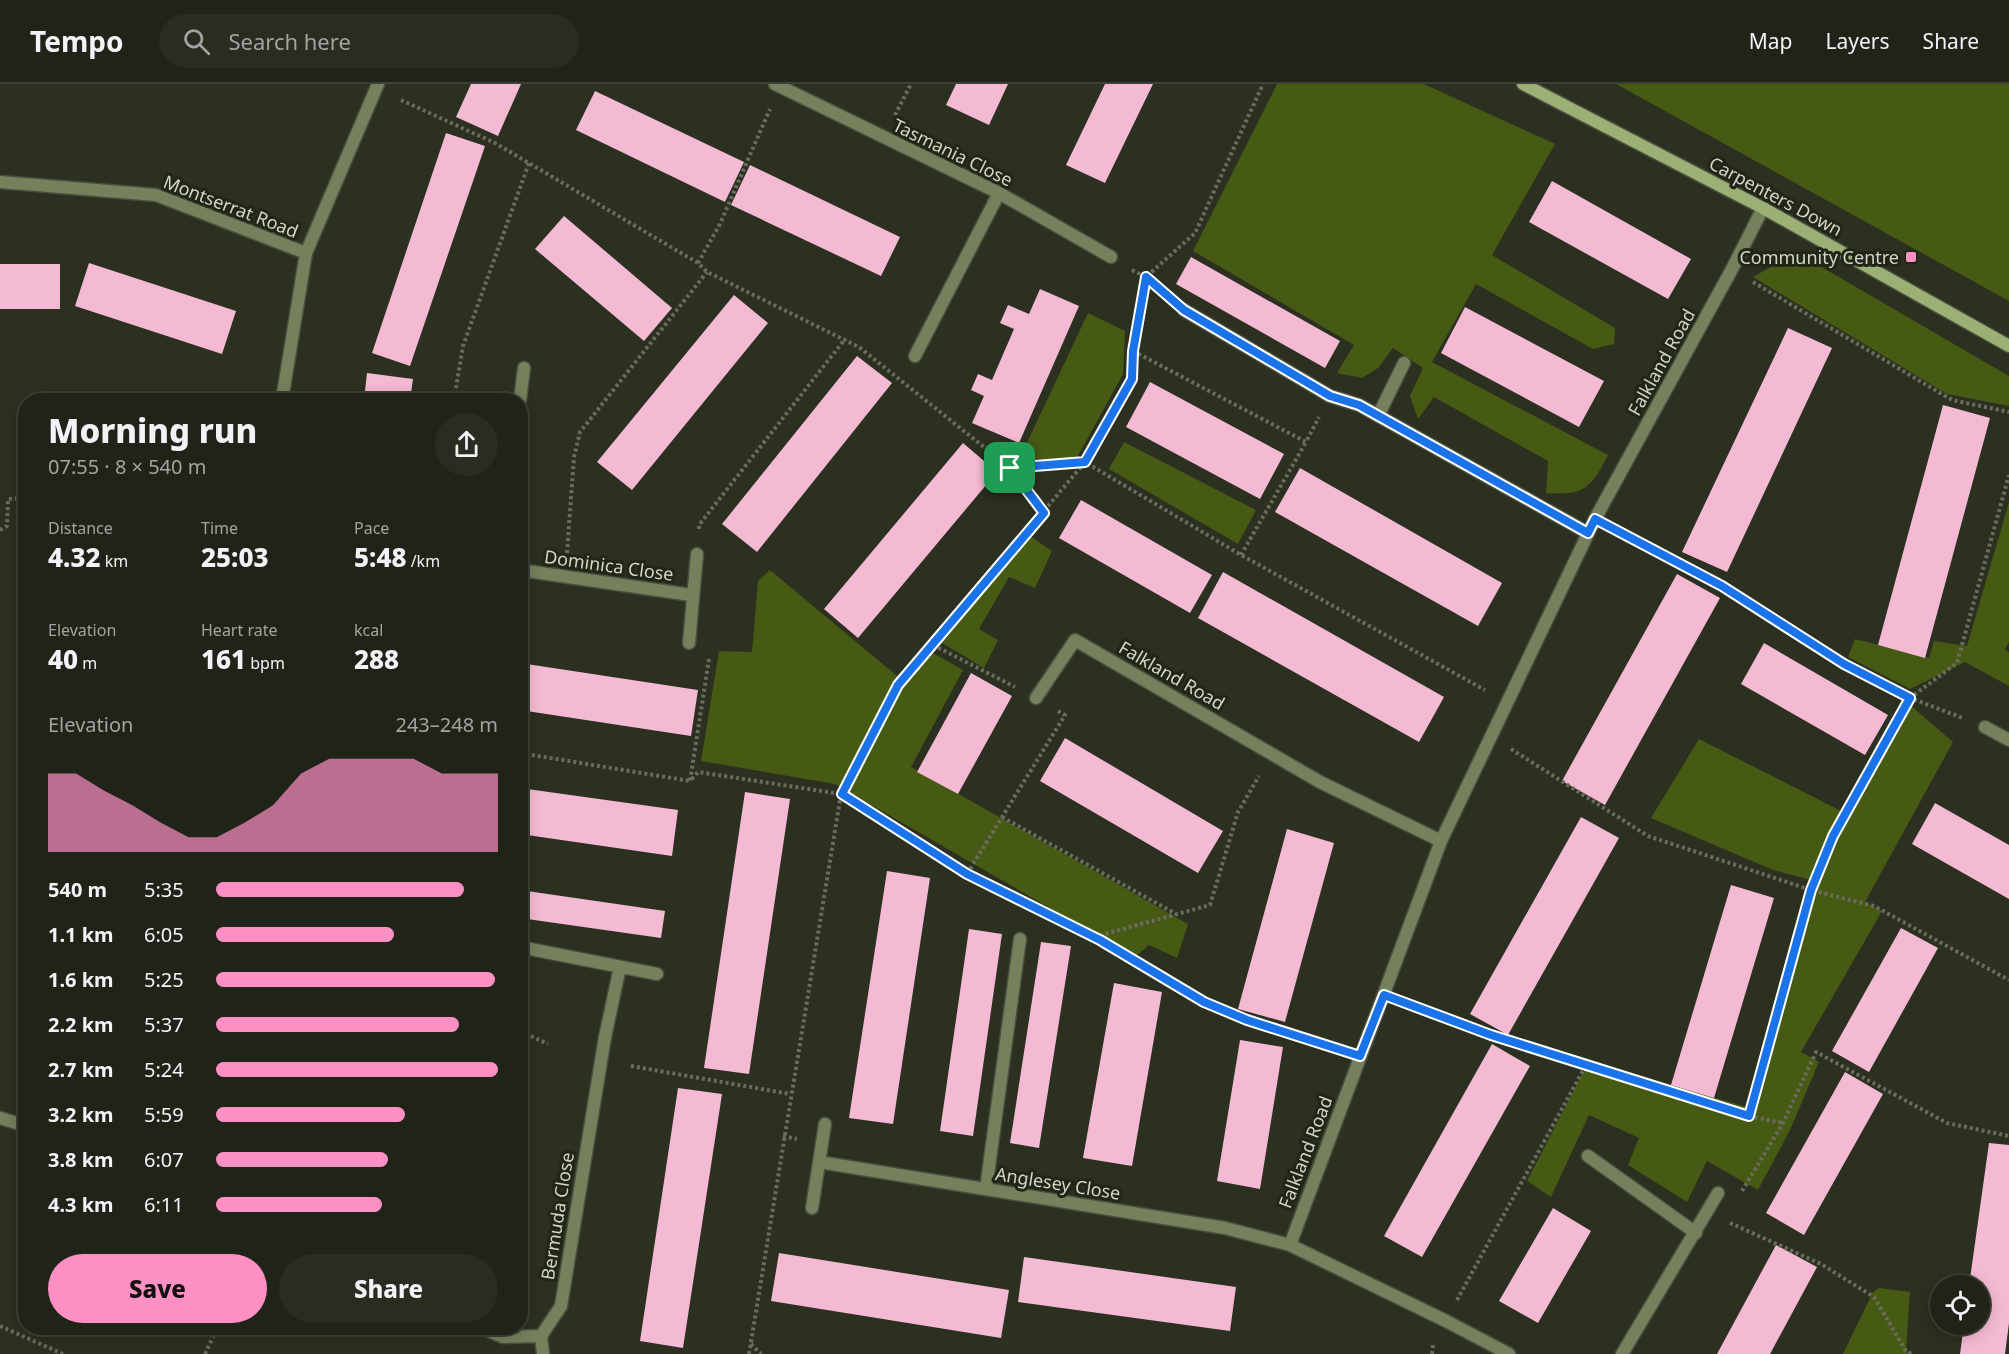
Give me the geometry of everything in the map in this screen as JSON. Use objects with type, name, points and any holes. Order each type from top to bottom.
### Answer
[{"type":"street","name":"Montserrat Road","points":[[283,393],[306,253],[378,84]]},
{"type":"street","name":"Carpenters Down","points":[[1523,84],[1763,208],[2009,346]]},
{"type":"street","name":"Tasmania Close","points":[[778,85],[999,194],[1111,257]]},
{"type":"street","name":"Montserrat Road","points":[[0,182],[156,195],[306,253]]},
{"type":"street","points":[[915,356],[999,194]]},
{"type":"street","name":"Falkland Road","points":[[1290,1245],[1441,841],[1595,519],[1763,208]]},
{"type":"street","points":[[1184,310],[1330,396],[1359,405],[1588,533]]},
{"type":"street","points":[[1378,416],[1404,363]]},
{"type":"street","points":[[521,393],[524,368]]},
{"type":"street","name":"Dominica Close","points":[[689,643],[691,595],[697,554]]},
{"type":"street","name":"Dominica Close","points":[[528,571],[691,595]]},
{"type":"street","name":"Falkland Road","points":[[1036,698],[1075,640],[1320,782],[1441,841]]},
{"type":"street","points":[[1985,727],[2009,740]]},
{"type":"street","points":[[986,1189],[1020,939]]},
{"type":"street","points":[[528,949],[657,974]]},
{"type":"street","name":"Bermuda Close","points":[[541,1336],[561,1306],[605,1037],[620,967]]},
{"type":"street","points":[[0,1118],[18,1124]]},
{"type":"street","points":[[812,1208],[825,1124]]},
{"type":"street","points":[[1587,1156],[1696,1233]]},
{"type":"street","name":"Anglesey Close","points":[[819,1162],[1225,1228],[1290,1245]]},
{"type":"street","points":[[1622,1354],[1718,1193]]},
{"type":"street","points":[[1290,1245],[1509,1354]]},
{"type":"street","points":[[498,1335],[503,1337],[541,1336],[543,1354]]},
{"type":"path","points":[[884,138],[911,84]]},
{"type":"path","points":[[749,1354],[790,1094],[842,794],[898,685],[1085,462],[1132,379],[1133,351],[1146,277],[1195,233],[1263,84]]},
{"type":"path","points":[[698,263],[720,224],[778,85]]},
{"type":"path","points":[[401,100],[495,143],[698,263],[707,272],[860,347],[1010,468],[1044,513]]},
{"type":"path","points":[[455,393],[464,346],[529,163]]},
{"type":"path","points":[[1111,257],[1146,277],[1184,310]]},
{"type":"path","points":[[1732,269],[1952,400],[2009,412]]},
{"type":"path","points":[[565,576],[574,457],[580,432],[707,272]]},
{"type":"path","points":[[697,554],[699,525],[845,339]]},
{"type":"path","points":[[1133,351],[1306,442]]},
{"type":"path","points":[[1241,555],[1330,396]]},
{"type":"path","points":[[1010,468],[1085,462],[1241,555],[1486,692],[1482,701]]},
{"type":"path","points":[[1749,1116],[1811,890],[1833,836],[1910,698],[1957,663],[2009,475]]},
{"type":"path","points":[[0,530],[7,526],[8,499],[18,498]]},
{"type":"path","points":[[1595,519],[1722,586],[1844,664],[1910,698],[1985,727]]},
{"type":"path","points":[[933,645],[1065,715],[967,874]]},
{"type":"path","points":[[690,780],[710,657]]},
{"type":"path","points":[[1508,747],[1648,836],[1811,890],[1874,906],[2009,980]]},
{"type":"path","points":[[528,754],[690,780]]},
{"type":"path","points":[[690,780],[698,772],[842,794],[967,874],[1094,937],[1204,1002],[1247,1020],[1360,1056]]},
{"type":"path","points":[[1094,937],[1210,905],[1238,812],[1259,776]]},
{"type":"path","points":[[1002,817],[1177,915]]},
{"type":"path","points":[[1384,995],[1491,1035],[1749,1116],[1783,1123]]},
{"type":"path","points":[[528,1035],[548,1044]]},
{"type":"path","points":[[1718,1193],[1745,1191],[1783,1123],[1816,1052],[1947,1123],[2009,1136]]},
{"type":"path","points":[[1457,1300],[1586,1065]]},
{"type":"path","points":[[631,1066],[790,1094]]},
{"type":"path","points":[[1707,1213],[1821,1264],[1874,1297],[1906,1351],[1912,1354]]},
{"type":"path","points":[[0,1326],[18,1334]]},
{"type":"path","points":[[20,1335],[63,1354]]},
{"type":"path","points":[[206,1354],[214,1335]]},
{"type":"path","points":[[751,1344],[761,1354]]},
{"type":"path","points":[[1432,1354],[1434,1344]]},
{"type":"green space","points":[[1277,84],[1424,84],[1555,144],[1492,255],[1615,328],[1614,344],[1593,349],[1476,284],[1432,362],[1608,455],[1585,488],[1569,493],[1546,493],[1548,461],[1434,397],[1418,419],[1410,396],[1423,368],[1393,348],[1378,368],[1362,378],[1337,373],[1354,345],[1193,251]]},
{"type":"green space","points":[[1616,84],[2009,84],[2009,301]]},
{"type":"green space","points":[[1806,258],[2009,376],[2009,406],[1947,394],[1753,277],[1776,264]]},
{"type":"green space","points":[[1088,313],[1125,331],[1123,374],[1073,465],[1015,468]]},
{"type":"green space","points":[[1124,442],[1256,510],[1238,544],[1109,469]]},
{"type":"green space","points":[[2009,502],[2009,642],[2005,649],[2009,653],[2009,686],[1965,662],[1910,689],[1848,657],[1855,639],[1929,658],[1934,641],[1967,646]]},
{"type":"green space","points":[[1030,536],[1052,551],[1035,588],[1009,577],[979,629],[998,640],[984,668],[942,643]]},
{"type":"green space","points":[[770,570],[902,680],[931,652],[963,670],[911,767],[1188,924],[1177,958],[1149,945],[1135,957],[835,784],[701,761],[719,651],[752,652],[758,581]]},
{"type":"green space","points":[[1910,705],[1953,742],[1865,902],[1882,911],[1801,1052],[1819,1062],[1790,1130],[1758,1190],[1707,1161],[1687,1202],[1628,1165],[1639,1138],[1589,1115],[1551,1197],[1527,1181],[1589,1061],[1757,1110],[1818,882],[1773,870],[1651,818],[1699,739],[1847,814]]},
{"type":"green space","points":[[1879,1288],[1910,1292],[1906,1350],[1911,1354],[1843,1354],[1873,1292]]},
{"type":"building","points":[[471,84],[521,84],[498,136],[456,117]]},
{"type":"building","points":[[956,84],[1008,84],[989,125],[946,105]]},
{"type":"building","points":[[1105,84],[1153,84],[1105,183],[1066,165]]},
{"type":"building","points":[[595,91],[744,162],[725,202],[576,130]]},
{"type":"building","points":[[446,133],[485,146],[410,366],[372,353]]},
{"type":"building","points":[[750,165],[900,237],[881,276],[731,205]]},
{"type":"building","points":[[1552,181],[1691,259],[1668,299],[1529,222]]},
{"type":"building","points":[[564,216],[672,308],[644,341],[535,249]]},
{"type":"building","points":[[1191,257],[1340,341],[1325,368],[1176,284]]},
{"type":"building","points":[[89,263],[236,311],[222,354],[75,306]]},
{"type":"building","points":[[0,264],[60,264],[60,309],[0,309]]},
{"type":"building","points":[[1040,289],[1079,306],[1019,443],[972,423],[984,396],[971,390],[978,374],[992,380],[1014,329],[1000,323],[1008,305],[1029,314]]},
{"type":"building","points":[[734,295],[768,323],[632,490],[597,462]]},
{"type":"building","points":[[1465,307],[1604,381],[1579,427],[1441,353]]},
{"type":"building","points":[[1788,328],[1832,348],[1727,572],[1682,552]]},
{"type":"building","points":[[857,356],[892,383],[757,552],[722,524]]},
{"type":"building","points":[[367,373],[413,379],[411,393],[365,393]]},
{"type":"building","points":[[1150,382],[1284,454],[1260,499],[1126,427]]},
{"type":"building","points":[[1943,405],[1990,418],[1925,658],[1878,645]]},
{"type":"building","points":[[963,443],[997,472],[858,638],[824,609]]},
{"type":"building","points":[[1300,468],[1502,583],[1478,626],[1275,512]]},
{"type":"building","points":[[1081,500],[1212,575],[1190,613],[1059,538]]},
{"type":"building","points":[[1223,572],[1444,697],[1419,742],[1198,618]]},
{"type":"building","points":[[1677,574],[1720,598],[1605,805],[1562,781]]},
{"type":"building","points":[[1764,643],[1888,715],[1865,755],[1741,684]]},
{"type":"building","points":[[528,664],[698,690],[691,736],[528,711]]},
{"type":"building","points":[[971,673],[1012,696],[958,794],[917,772]]},
{"type":"building","points":[[1065,738],[1223,831],[1198,873],[1040,781]]},
{"type":"building","points":[[528,789],[678,810],[672,856],[528,835]]},
{"type":"building","points":[[745,792],[790,799],[749,1074],[704,1068]]},
{"type":"building","points":[[1935,803],[2009,845],[2009,899],[1912,844]]},
{"type":"building","points":[[1581,817],[1619,838],[1508,1035],[1470,1014]]},
{"type":"building","points":[[1287,829],[1334,843],[1285,1022],[1238,1009]]},
{"type":"building","points":[[887,871],[930,878],[893,1124],[849,1118]]},
{"type":"building","points":[[1731,885],[1774,898],[1714,1098],[1671,1085]]},
{"type":"building","points":[[528,891],[665,911],[661,938],[528,919]]},
{"type":"building","points":[[1901,928],[1938,948],[1869,1072],[1832,1051]]},
{"type":"building","points":[[969,929],[1002,934],[973,1136],[940,1131]]},
{"type":"building","points":[[1041,942],[1071,946],[1039,1148],[1010,1143]]},
{"type":"building","points":[[1114,983],[1162,992],[1132,1166],[1083,1158]]},
{"type":"building","points":[[1240,1040],[1283,1047],[1260,1189],[1217,1181]]},
{"type":"building","points":[[1492,1044],[1530,1066],[1422,1257],[1384,1236]]},
{"type":"building","points":[[1845,1072],[1883,1094],[1804,1235],[1766,1213]]},
{"type":"building","points":[[678,1088],[722,1094],[683,1348],[640,1341]]},
{"type":"building","points":[[1989,1143],[2009,1145],[2009,1323],[2005,1354],[1960,1354],[1963,1335],[1990,1335],[1990,1275],[1971,1275]]},
{"type":"building","points":[[1553,1208],[1591,1231],[1538,1323],[1499,1301]]},
{"type":"building","points":[[1776,1245],[1817,1267],[1770,1354],[1717,1354]]},
{"type":"building","points":[[779,1253],[1009,1290],[1001,1338],[771,1301]]},
{"type":"building","points":[[1024,1257],[1236,1287],[1230,1331],[1018,1302]]},
{"type":"place","name":"Community Centre","points":[[1911,257]]},
{"type":"route","points":[[1146,277],[1184,310],[1330,396],[1359,405],[1588,533],[1595,519],[1722,586],[1844,664],[1910,698],[1833,836],[1811,890],[1749,1116],[1491,1035],[1384,995],[1360,1056],[1247,1020],[1204,1002],[1100,940],[967,874],[842,794],[898,685],[1044,513],[1010,468],[1085,462],[1132,379],[1133,351],[1146,277]]}]
